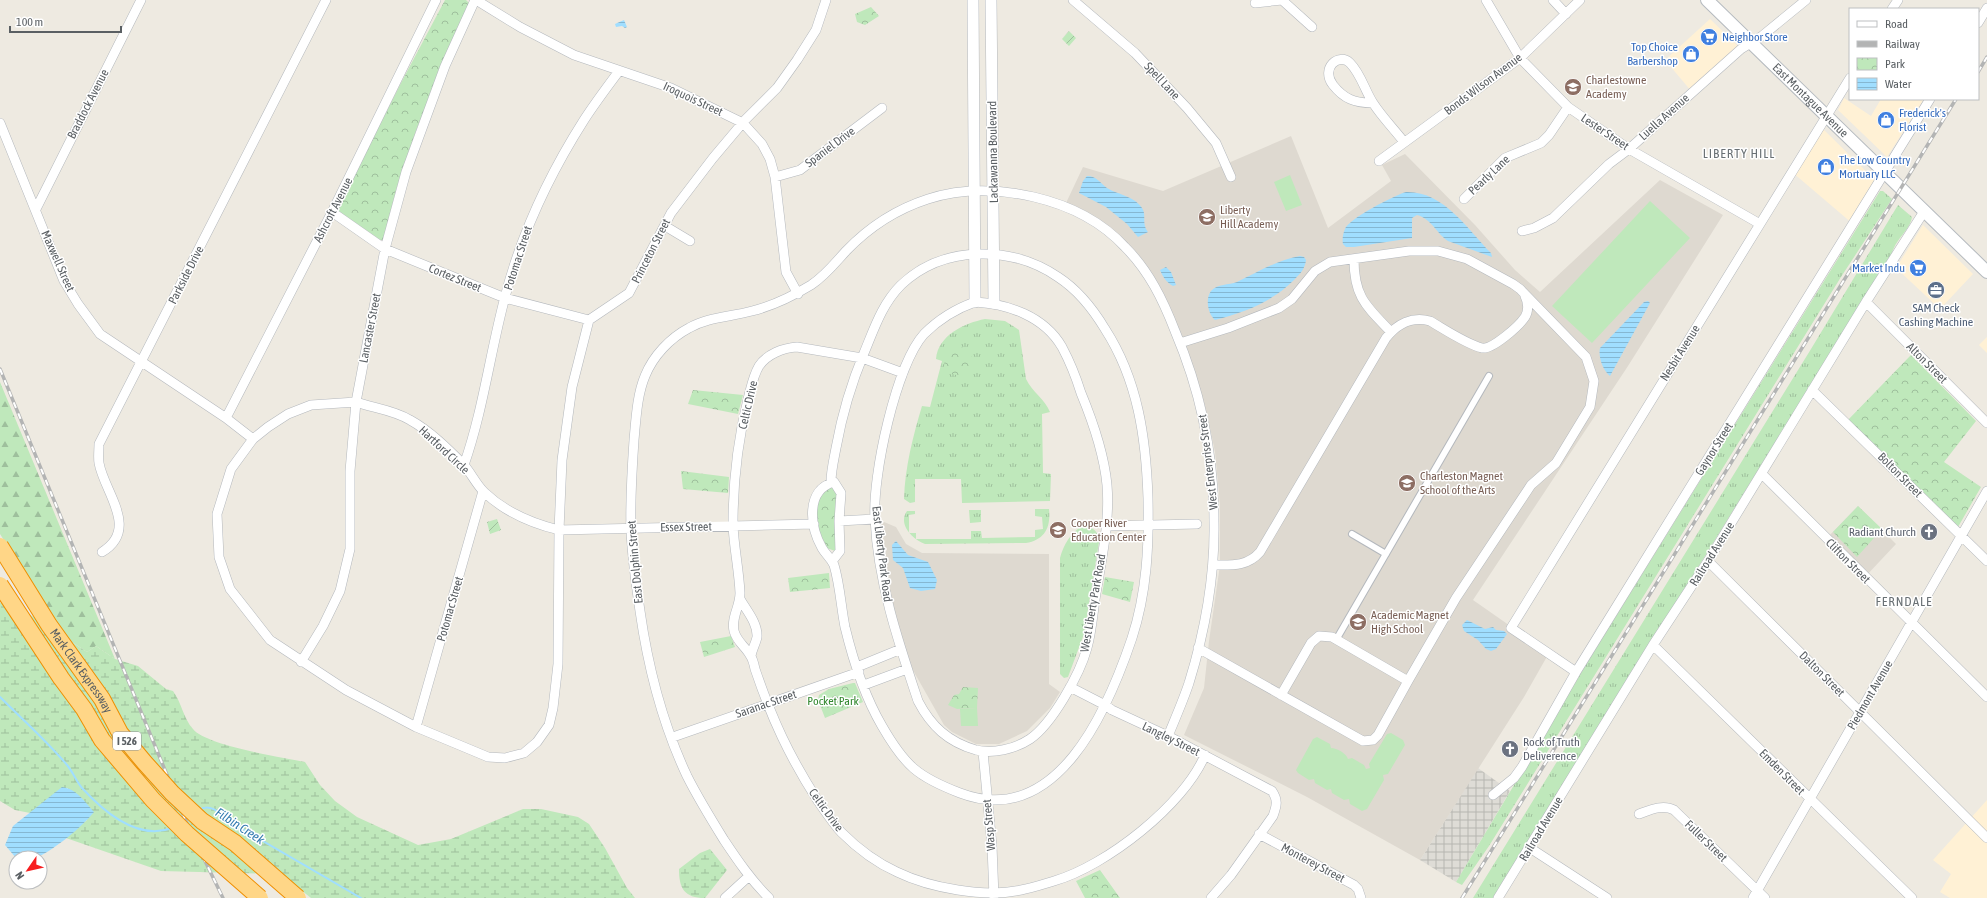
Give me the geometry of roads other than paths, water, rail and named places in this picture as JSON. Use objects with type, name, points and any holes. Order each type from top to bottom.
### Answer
[{"type":"highway","name":"Mark Clark Expressway","points":[[0,546],[49,625],[102,699],[120,733],[145,763],[172,793],[202,821],[235,843],[298,898]]},
{"type":"highway","name":"Mark Clark Expressway","points":[[0,585],[61,678],[84,709],[102,740],[154,800],[187,834],[260,898]]},
{"type":"main road","name":"East Montague Avenue","points":[[1708,0],[1750,43],[1986,269]]},
{"type":"street","name":"Braddock Avenue","points":[[36,209],[141,0]]},
{"type":"street","name":"Parkside Drive","points":[[102,552],[109,548],[115,539],[119,525],[119,513],[99,463],[100,444],[326,0]]},
{"type":"street","name":"Ashcroft Avenue","points":[[226,418],[332,212],[436,0]]},
{"type":"street","name":"Iroquois Street","points":[[475,0],[520,28],[574,55],[671,88],[742,123],[762,144],[770,158],[775,177],[786,272],[798,294]]},
{"type":"street","name":"Lancaster Street","points":[[302,662],[323,626],[340,591],[350,550],[350,471],[356,402],[385,249],[406,172],[445,66],[475,0]]},
{"type":"street","name":"Princeton Street","points":[[589,320],[629,293],[671,213],[742,123],[778,88],[816,30],[826,0]]},
{"type":"street","name":"Lackawanna Boulevard","points":[[973,0],[975,302]]},
{"type":"street","name":"Lackawanna Boulevard","points":[[991,0],[994,303]]},
{"type":"street","name":"Spell Lane","points":[[1073,0],[1135,53],[1187,108],[1216,143],[1231,177]]},
{"type":"street","points":[[1255,3],[1282,0],[1312,27]]},
{"type":"street","name":"Lester Street","points":[[1486,0],[1520,58],[1568,107],[1629,149],[1760,224]]},
{"type":"street","points":[[1553,0],[1566,14]]},
{"type":"street","name":"Bonds Wilson Avenue","points":[[1380,161],[1520,58],[1580,0]]},
{"type":"street","name":"Luella Avenue","points":[[1522,231],[1534,228],[1553,218],[1609,164],[1629,149],[1741,49],[1762,36],[1806,0]]},
{"type":"street","points":[[1979,21],[1987,8]]},
{"type":"street","points":[[1372,103],[1357,102],[1345,97],[1329,80],[1327,73],[1329,67],[1339,60],[1344,59],[1349,62],[1364,84],[1372,103],[1404,142]]},
{"type":"street","name":"Potomac Street","points":[[464,465],[476,432],[478,412],[505,298],[531,219],[551,179],[585,119],[619,71]]},
{"type":"street","name":"Nesbit Avenue","points":[[1576,672],[1511,628],[1849,80]]},
{"type":"street","name":"Gaynor Street","points":[[1493,795],[1514,778],[1522,767],[1576,672],[1929,100]]},
{"type":"street","name":"Pearly Lane","points":[[1464,199],[1505,158],[1541,143],[1549,135],[1568,107]]},
{"type":"street","name":"Spaniel Drive","points":[[775,177],[800,170],[882,108]]},
{"type":"street","name":"Maxwell Street","points":[[0,123],[64,281],[78,304],[100,334],[226,418],[253,439]]},
{"type":"street","name":"West Enterprise Street","points":[[974,191],[993,191],[1057,202],[1075,210],[1104,228],[1123,244],[1142,266],[1162,298],[1192,374],[1208,439],[1215,524],[1208,610],[1188,685],[1168,736]]},
{"type":"street","name":"East Dolphin Street","points":[[769,898],[748,877],[705,809],[686,774],[653,677],[643,630],[631,528],[636,410],[645,376],[659,352],[680,333],[694,325],[710,319],[754,311],[798,294],[818,281],[849,248],[886,218],[933,197],[974,191]]},
{"type":"street","name":"Railroad Avenue","points":[[1498,898],[1653,645],[1708,561],[1866,302],[1925,210]]},
{"type":"street","name":"Cortez Street","points":[[332,212],[385,249],[505,298],[589,320]]},
{"type":"street","points":[[665,226],[690,241]]},
{"type":"street","points":[[1180,343],[1228,328],[1279,308],[1292,299],[1315,272],[1330,262],[1409,251],[1438,251],[1467,259],[1513,284],[1586,358],[1594,381],[1590,407],[1556,463],[1531,485],[1456,598],[1378,735],[1369,741],[1363,742],[1198,648]]},
{"type":"street","points":[[975,254],[994,255],[1014,258],[1031,263],[1057,276],[1084,299],[1107,330],[1128,375],[1144,436],[1148,525],[1147,570],[1134,631],[1121,670],[1095,726],[1075,755],[1043,786],[1017,798],[987,800],[967,796],[933,783],[912,768],[898,751],[880,724],[858,670],[846,631],[833,560],[822,549],[814,524],[812,508],[814,498],[824,486],[831,482],[846,403],[862,358],[881,313],[900,286],[926,267],[943,259],[975,254]]},
{"type":"street","points":[[1354,259],[1354,275],[1360,296],[1391,332]]},
{"type":"street","points":[[1212,565],[1246,563],[1260,552],[1386,338],[1391,332],[1404,323],[1423,319],[1430,321],[1476,346],[1486,348],[1496,344],[1525,317],[1528,308],[1525,295]]},
{"type":"street","name":"East Liberty Park Road","points":[[983,752],[956,742],[939,731],[921,706],[901,649],[886,599],[875,519],[875,493],[888,422],[903,373],[913,350],[924,335],[946,315],[962,306],[975,302],[994,303]]},
{"type":"street","name":"Alton Street","points":[[1866,302],[1987,423]]},
{"type":"street","name":"West Liberty Park Road","points":[[983,752],[1014,747],[1030,739],[1044,726],[1070,687],[1087,648],[1107,526],[1107,484],[1094,426],[1070,364],[1061,346],[1032,318],[1016,309],[994,303]]},
{"type":"street","points":[[559,530],[562,460],[570,402],[589,320]]},
{"type":"street","name":"Celtic Drive","points":[[751,656],[752,647],[757,638],[756,630],[753,620],[740,599],[733,526],[737,456],[754,378],[764,360],[778,351],[797,346],[862,358],[903,373]]},
{"type":"street","points":[[1336,640],[1489,376]]},
{"type":"street","name":"Bolton Street","points":[[1812,390],[1987,560]]},
{"type":"street","name":"Hartford Circle","points":[[356,402],[373,406],[409,419],[431,434],[464,465],[483,491],[510,512],[531,523],[559,530],[558,664],[549,725],[537,742],[524,753],[504,758],[488,758],[416,727],[346,690],[270,640],[230,589],[219,557],[217,514],[231,470],[253,439],[288,414],[311,405],[356,402]]},
{"type":"street","name":"Clifton Street","points":[[1762,474],[1987,697]]},
{"type":"street","points":[[831,482],[834,482],[839,487],[841,493],[839,521],[840,551],[833,560]]},
{"type":"street","name":"Potomac Street","points":[[416,727],[483,491]]},
{"type":"street","name":"Piedmont Avenue","points":[[1755,894],[1910,622],[1987,491]]},
{"type":"street","points":[[839,521],[875,519]]},
{"type":"street","name":"Essex Street","points":[[559,530],[814,524]]},
{"type":"street","points":[[1107,526],[1197,524]]},
{"type":"street","points":[[1352,534],[1386,554]]},
{"type":"street","name":"Dalton Street","points":[[1708,561],[1987,838]]},
{"type":"street","name":"Celtic Drive","points":[[740,599],[734,613],[734,632],[738,641],[751,656],[767,704],[785,746],[798,770],[841,832],[866,854],[896,872],[923,882],[994,895]]},
{"type":"street","points":[[1281,695],[1314,639],[1324,636],[1336,640],[1408,681]]},
{"type":"street","name":"Emden Street","points":[[1653,645],[1912,898]]},
{"type":"street","name":"Saranac Street","points":[[673,737],[858,670],[901,649]]},
{"type":"street","points":[[864,685],[908,669]]},
{"type":"street","name":"Langley Street","points":[[1070,687],[1112,710],[1205,755],[1272,791],[1277,797],[1277,805],[1273,816],[1259,834]]},
{"type":"street","name":"Wasp Street","points":[[983,752],[994,895]]},
{"type":"street","points":[[994,895],[1020,891],[1069,877],[1116,850],[1142,831],[1176,798],[1201,765],[1205,755]]},
{"type":"street","name":"Fuller Street","points":[[1639,814],[1655,808],[1669,808],[1674,810],[1755,894],[1764,898]]},
{"type":"street","points":[[1211,898],[1231,874],[1259,834]]},
{"type":"street","name":"Monterey Street","points":[[1259,834],[1354,885],[1361,898]]},
{"type":"street","points":[[1530,848],[1607,898]]},
{"type":"street","points":[[724,898],[748,877]]},
{"type":"water","points":[[624,20],[627,27],[616,27],[615,24]]},
{"type":"water","points":[[1087,176],[1096,178],[1107,188],[1131,198],[1139,204],[1144,213],[1145,225],[1148,232],[1138,237],[1127,224],[1106,207],[1079,193],[1083,181]]},
{"type":"water","points":[[1406,192],[1420,193],[1432,198],[1454,213],[1491,253],[1492,257],[1448,241],[1430,223],[1417,215],[1412,218],[1412,238],[1354,247],[1346,247],[1343,244],[1345,229],[1354,219],[1383,202]]},
{"type":"water","points":[[1300,256],[1304,257],[1306,260],[1305,266],[1286,288],[1247,310],[1215,320],[1208,306],[1208,298],[1211,291],[1220,286],[1237,282],[1275,263]]},
{"type":"water","points":[[1166,267],[1171,272],[1176,285],[1173,286],[1162,275],[1160,270]]},
{"type":"water","points":[[1648,301],[1650,303],[1610,376],[1605,371],[1602,364],[1600,348],[1644,302]]},
{"type":"water","points":[[896,541],[908,555],[928,562],[937,580],[935,589],[921,591],[910,588],[903,568],[893,560],[892,545]]},
{"type":"water","points":[[1467,620],[1485,629],[1493,627],[1496,630],[1504,631],[1507,634],[1496,649],[1491,651],[1486,649],[1478,640],[1464,631],[1462,625]]},
{"type":"water","points":[[62,787],[76,793],[94,812],[75,831],[48,851],[9,850],[5,845],[13,826]]},
{"type":"waterway","name":"Filbin Creek","points":[[0,697],[59,756],[82,788],[111,815],[122,822],[147,831],[159,831],[172,828]]},
{"type":"waterway","name":"Filbin Creek","points":[[199,810],[203,808],[212,808],[216,810],[232,823],[361,898]]},
{"type":"railway","points":[[1979,70],[1987,57]]},
{"type":"railway","points":[[1462,898],[1955,100]]},
{"type":"railway","points":[[0,369],[188,826],[223,898]]},
{"type":"place","name":"Neighbor Store","points":[[1709,37]]},
{"type":"place","name":"Top Choice Barbershop","points":[[1691,54]]},
{"type":"place","name":"Charlestowne Academy","points":[[1573,87]]},
{"type":"place","name":"Frederick's Florist","points":[[1886,120]]},
{"type":"place","name":"The Low Country Mortuary LLC","points":[[1826,167]]},
{"type":"place","name":"Liberty Hill Academy","points":[[1207,217]]},
{"type":"place","name":"Market Indu","points":[[1918,268]]},
{"type":"place","name":"SAM Check Cashing Machine","points":[[1936,290]]},
{"type":"place","name":"Charleston Magnet School of the Arts","points":[[1407,483]]},
{"type":"place","name":"Cooper River Education Center","points":[[1058,530]]},
{"type":"place","name":"Radiant Church","points":[[1929,532]]},
{"type":"place","name":"Academic Magnet High School","points":[[1358,622]]},
{"type":"place","name":"Rock of Truth Deliverence","points":[[1510,749]]},
{"type":"district","name":"LIBERTY HILL","points":[[1739,153]]},
{"type":"district","name":"FERNDALE","points":[[1904,601]]},
{"type":"park label","name":"Pocket Park","points":[[833,701]]}]
